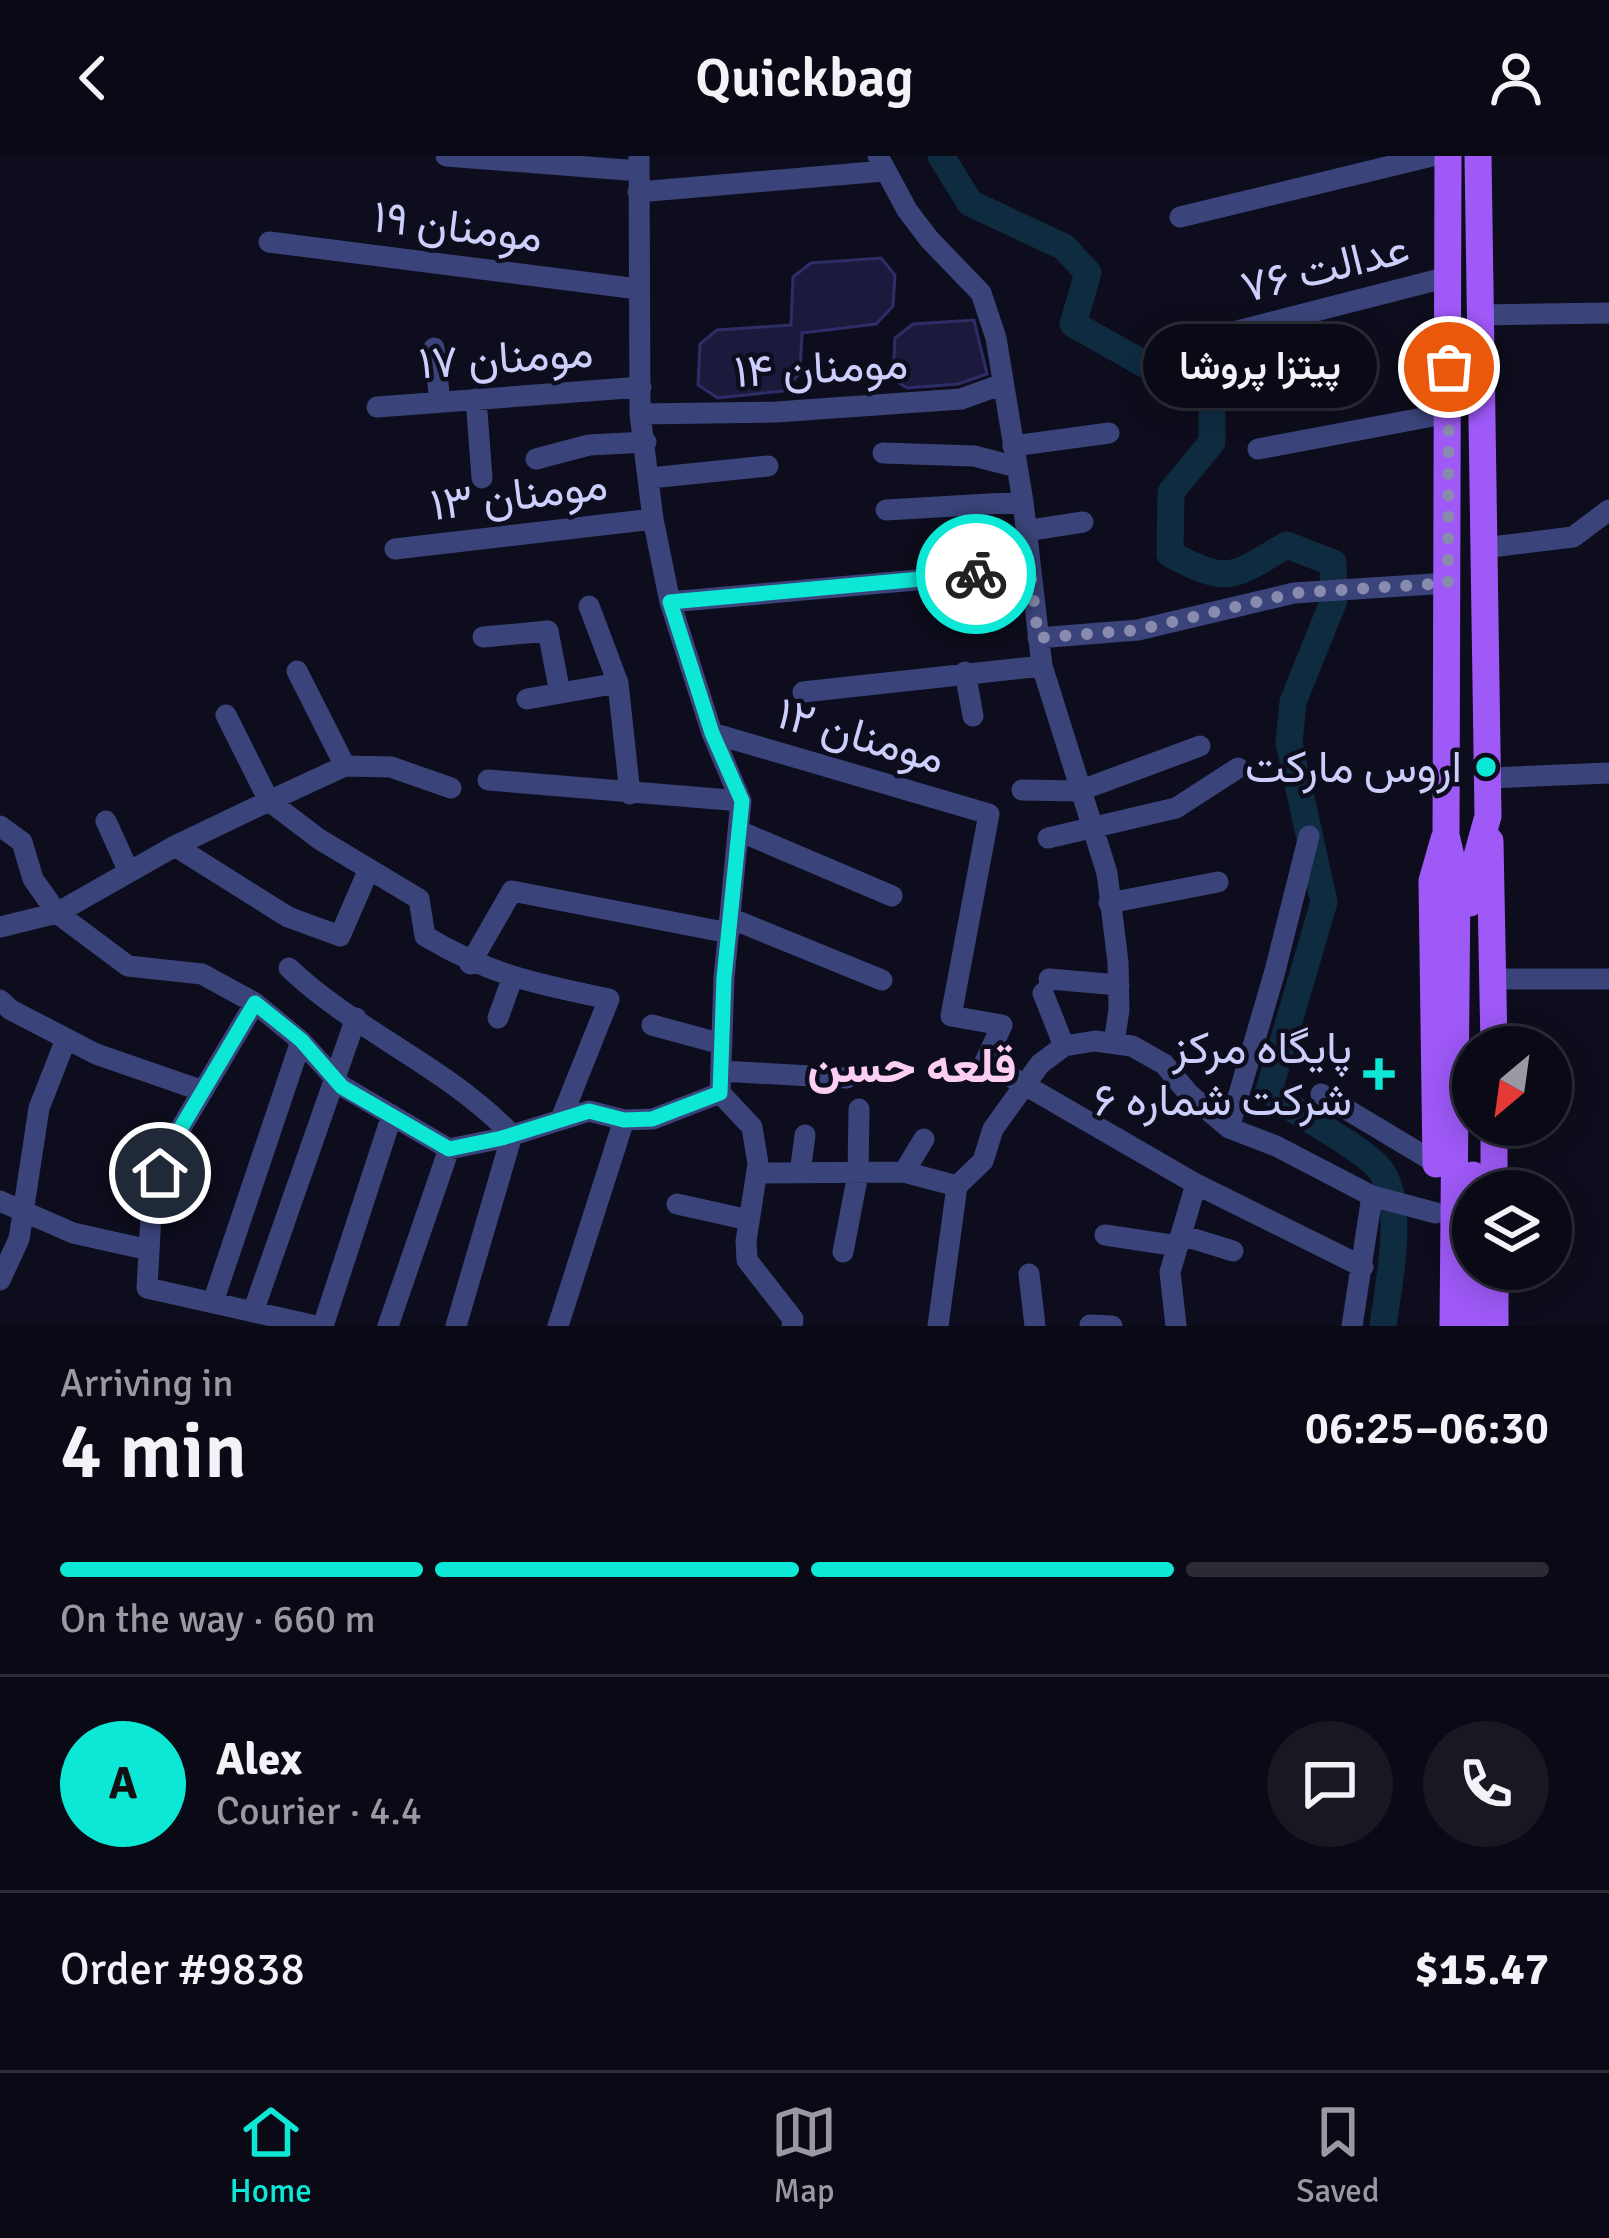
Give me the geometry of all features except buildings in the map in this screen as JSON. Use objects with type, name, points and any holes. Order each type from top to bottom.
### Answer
[{"type":"main road","points":[[1448,156],[1446,835],[1457,882],[1453,1326]]},
{"type":"main road","points":[[1478,156],[1494,1026]]},
{"type":"main road","points":[[1472,1170],[1470,881],[1488,816]]},
{"type":"main road","points":[[1435,1326],[1432,881],[1446,835]]},
{"type":"main road","points":[[1473,1290],[1473,1326]]},
{"type":"main road","points":[[1495,1290],[1495,1326]]},
{"type":"street","points":[[446,156],[638,173],[881,164],[929,239],[981,293],[1004,384],[1042,666],[1107,873],[1118,985],[1114,1043]]},
{"type":"street","points":[[1180,217],[1432,156]]},
{"type":"street","points":[[638,173],[640,414],[652,519],[670,602],[712,733],[742,801],[729,925],[721,1082],[752,1127],[757,1173],[747,1260],[794,1319],[792,1326]]},
{"type":"street","name":"مومنان ۱۹","points":[[269,242],[638,289]]},
{"type":"street","name":"عدالت ۷۶","points":[[1222,334],[1448,277]]},
{"type":"street","points":[[1479,315],[1609,313]]},
{"type":"street","points":[[434,348],[440,402]]},
{"type":"street","name":"مومنان ۱۴","points":[[640,414],[776,412],[961,400],[1004,384]]},
{"type":"street","name":"مومنان ۱۷","points":[[377,407],[641,387]]},
{"type":"street","points":[[476,399],[482,478]]},
{"type":"street","points":[[1258,449],[1449,412]]},
{"type":"street","points":[[883,453],[1015,456],[1109,433]]},
{"type":"street","points":[[536,459],[589,445],[646,442]]},
{"type":"street","points":[[650,478],[768,466]]},
{"type":"street","points":[[886,510],[1023,502]]},
{"type":"street","points":[[1484,548],[1573,537],[1609,510]]},
{"type":"street","name":"مومنان ۱۳","points":[[395,549],[652,519]]},
{"type":"street","points":[[1024,531],[1083,522]]},
{"type":"street","points":[[670,602],[1030,569]]},
{"type":"street","points":[[1038,638],[1138,630],[1294,593],[1448,583]]},
{"type":"street","points":[[589,606],[618,683],[630,794]]},
{"type":"street","points":[[483,637],[548,631],[560,693]]},
{"type":"street","points":[[802,692],[1042,666]]},
{"type":"street","points":[[297,671],[345,766]]},
{"type":"street","points":[[965,672],[973,716]]},
{"type":"street","points":[[527,699],[618,683]]},
{"type":"street","points":[[226,715],[269,801],[319,839],[419,899],[425,936],[470,964],[512,979],[609,999],[561,1119]]},
{"type":"street","name":"مومنان ۱۲","points":[[712,733],[989,814],[951,1016],[1002,1025],[985,1062],[1025,1084]]},
{"type":"street","points":[[1022,790],[1079,790],[1200,746]]},
{"type":"street","points":[[0,926],[57,913],[175,846],[345,766],[391,767],[451,788]]},
{"type":"street","points":[[1048,838],[1176,808],[1238,768]]},
{"type":"street","points":[[1488,778],[1609,773]]},
{"type":"street","points":[[488,780],[742,801]]},
{"type":"street","points":[[106,821],[129,872]]},
{"type":"street","points":[[2,829],[22,842],[33,879],[57,913],[128,966],[202,974],[255,1003],[301,1040],[334,1080],[449,1149],[589,1111],[624,1120],[652,1119],[721,1082],[847,1078]]},
{"type":"street","points":[[739,831],[892,896]]},
{"type":"street","points":[[1228,1128],[1309,836]]},
{"type":"street","points":[[175,846],[288,917],[340,936],[369,869]]},
{"type":"street","points":[[1109,903],[1218,882]]},
{"type":"street","points":[[470,964],[512,892],[729,925],[882,980]]},
{"type":"street","points":[[289,968],[322,1000],[488,1108],[512,1135]]},
{"type":"street","points":[[497,1018],[512,979]]},
{"type":"street","points":[[1493,980],[1609,979]]},
{"type":"street","points":[[1064,1046],[1046,987],[1118,985]]},
{"type":"street","points":[[0,1000],[96,1054],[203,1091]]},
{"type":"street","points":[[255,1003],[169,1148],[152,1198],[147,1288],[320,1326],[392,1115]]},
{"type":"street","points":[[254,1312],[356,1018]]},
{"type":"street","points":[[652,1025],[722,1044]]},
{"type":"street","points":[[0,1280],[19,1239],[40,1108],[66,1039]]},
{"type":"street","points":[[213,1303],[301,1040]]},
{"type":"street","points":[[938,1326],[957,1186],[983,1161],[993,1129],[1040,1064],[1064,1046],[1095,1041],[1132,1046],[1164,1064],[1228,1128],[1276,1146],[1377,1198],[1436,1213]]},
{"type":"street","points":[[1025,1084],[1196,1184],[1363,1267]]},
{"type":"street","points":[[1321,1094],[1436,1163]]},
{"type":"street","points":[[843,1252],[858,1174],[859,1109]]},
{"type":"street","points":[[558,1326],[624,1120]]},
{"type":"street","points":[[456,1326],[512,1135]]},
{"type":"street","points":[[800,1173],[806,1135]]},
{"type":"street","points":[[904,1172],[924,1139]]},
{"type":"street","points":[[388,1326],[449,1149]]},
{"type":"street","points":[[757,1173],[904,1172],[957,1186]]},
{"type":"street","points":[[1176,1326],[1170,1272],[1196,1184]]},
{"type":"street","points":[[1352,1326],[1377,1198]]},
{"type":"street","points":[[0,1202],[73,1233],[149,1250]]},
{"type":"street","points":[[677,1204],[749,1220]]},
{"type":"street","points":[[1105,1235],[1179,1240],[1233,1251]]},
{"type":"street","points":[[1029,1274],[1035,1326]]},
{"type":"street","points":[[1090,1325],[1112,1326]]},
{"type":"waterway","points":[[941,156],[970,203],[1064,247],[1088,273],[1073,324],[1212,402],[1212,442],[1171,492],[1170,554],[1219,574],[1241,570],[1287,545],[1333,563],[1334,600],[1293,702],[1289,743],[1324,902],[1269,1090],[1363,1154],[1385,1178],[1394,1241],[1383,1326]]},
{"type":"way so far","points":[[976,574],[1030,569],[1038,638],[1138,630],[1294,593],[1448,583],[1449,367]]},
{"type":"place","name":"پیتزا پروشا","points":[[1449,367]]},
{"type":"place","name":"اروس مارکت","points":[[1486,767]]},
{"type":"place","name":"پایگاه مرکز شرکت شماره ۶","points":[[1379,1074]]},
{"type":"district","name":"قلعه حسن","points":[[912,1066]]},
{"type":"route","points":[[160,1173],[169,1148],[255,1003],[301,1040],[342,1087],[449,1149],[589,1111],[624,1120],[652,1119],[720,1093],[724,978],[742,801],[712,733],[670,602],[976,574]]}]
